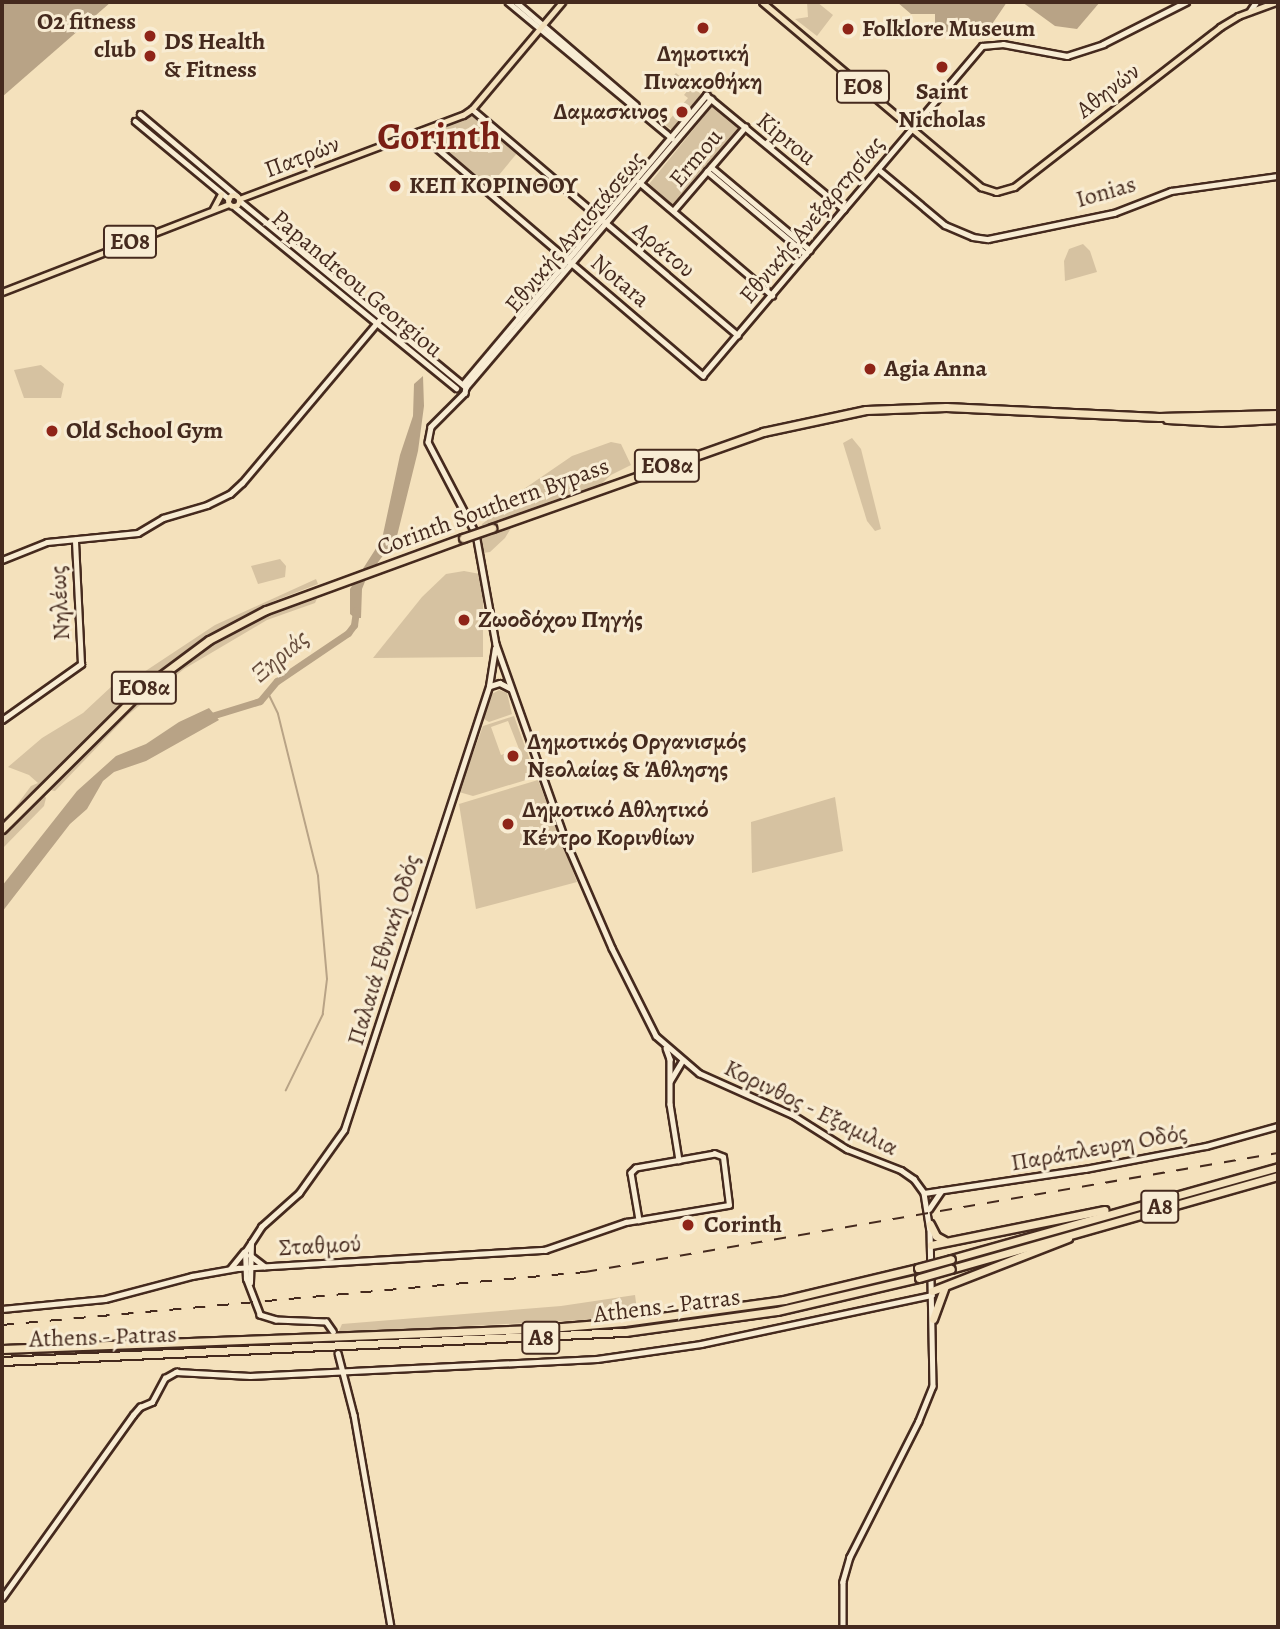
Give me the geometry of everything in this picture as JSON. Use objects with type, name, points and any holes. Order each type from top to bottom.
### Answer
[{"type":"highway","name":"Corinth Southern Bypass","points":[[2,829],[119,711],[156,678],[222,633],[266,610],[763,432],[845,413],[911,407],[1159,417],[1278,417]]},
{"type":"highway","name":"Athens - Patras","points":[[2,1349],[537,1329],[624,1322],[766,1303],[918,1268],[1278,1167]]},
{"type":"highway","name":"Athens - Patras","points":[[2,1361],[625,1332],[777,1311],[919,1278],[1278,1176]]},
{"type":"highway","points":[[931,1245],[1132,1206]]},
{"type":"highway","points":[[930,1224],[938,1238],[949,1241]]},
{"type":"highway","points":[[932,1293],[1096,1227]]},
{"type":"highway","points":[[933,1319],[940,1292],[946,1286]]},
{"type":"main road","name":"ΕΟ8","points":[[417,133],[472,109],[562,2]]},
{"type":"main road","name":"ΕΟ8","points":[[762,2],[912,128]]},
{"type":"main road","name":"Αθηνών","points":[[912,128],[986,190],[1002,192],[1014,187],[1220,26],[1276,2]]},
{"type":"main road","name":"Πατρών","points":[[237,197],[417,133]]},
{"type":"main road","name":"ΕΟ8","points":[[228,200],[237,197]]},
{"type":"main road","name":"ΕΟ8","points":[[2,292],[212,210],[237,197]]},
{"type":"main road","points":[[212,210],[221,199],[228,200]]},
{"type":"street","points":[[508,2],[541,26]]},
{"type":"street","points":[[516,2],[673,138]]},
{"type":"street","name":"Εθνικής Ανεξαρτησίας","points":[[703,375],[982,46],[994,44],[1060,57],[1075,54],[1111,41],[1186,2]]},
{"type":"street","points":[[1250,11],[1256,2]]},
{"type":"street","name":"Kiprou","points":[[708,97],[844,209]]},
{"type":"street","name":"Εθνικής Αντιστάσεως","points":[[496,644],[476,534],[428,442],[429,429],[708,97]]},
{"type":"street","name":"Αράτου","points":[[472,109],[738,335]]},
{"type":"street","name":"Papandreou Georgiou","points":[[140,114],[382,317],[461,388]]},
{"type":"street","name":"Papandreou Georgiou","points":[[135,121],[376,324],[461,388]]},
{"type":"street","name":"Ermou","points":[[673,211],[745,127]]},
{"type":"street","name":"Notara","points":[[417,133],[703,375]]},
{"type":"street","points":[[709,169],[808,252]]},
{"type":"street","name":"Ionias","points":[[878,169],[946,225],[976,237],[1003,238],[1052,224],[1114,213],[1171,191],[1278,176]]},
{"type":"street","points":[[638,180],[772,295]]},
{"type":"street","points":[[2,560],[47,542],[138,533],[163,518],[207,505],[230,494],[382,317]]},
{"type":"street","name":"Νηλέως","points":[[2,720],[81,664],[75,540]]},
{"type":"street","name":"Παλαιά Εθνική Οδός","points":[[247,1267],[248,1251],[253,1237],[265,1222],[299,1193],[344,1130],[489,686],[496,644]]},
{"type":"street","name":"Κορινθος - Εξαμιλια","points":[[496,644],[587,894],[646,1020],[666,1047],[706,1077],[793,1115],[856,1153],[901,1170],[914,1179],[924,1193],[929,1210],[931,1245],[934,1361],[931,1392],[850,1557],[843,1583],[842,1627]]},
{"type":"street","points":[[489,686],[500,683],[511,688]]},
{"type":"street","points":[[639,1220],[633,1170],[679,1160],[669,1086],[670,1059],[666,1047]]},
{"type":"street","points":[[669,1086],[683,1062]]},
{"type":"street","name":"Παράπλευρη Οδός","points":[[924,1193],[1031,1179],[1193,1149],[1278,1126]]},
{"type":"street","name":"Σταθμού","points":[[2,1309],[105,1298],[247,1267],[527,1252],[559,1247],[606,1228],[639,1220],[729,1205],[723,1156],[715,1154],[679,1160]]},
{"type":"street","points":[[929,1210],[941,1191]]},
{"type":"street","points":[[230,1269],[248,1251],[265,1267]]},
{"type":"street","points":[[246,1279],[247,1267]]},
{"type":"street","points":[[247,1267],[256,1310],[263,1317],[326,1322],[333,1332]]},
{"type":"street","points":[[230,1269],[239,1271],[250,1287]]},
{"type":"street","points":[[2,1598],[133,1415],[140,1407],[152,1402],[169,1374],[182,1371],[237,1376],[541,1363],[660,1351],[790,1327],[932,1293]]},
{"type":"street","points":[[338,1353],[354,1415],[391,1627]]},
{"type":"shaded area","points":[[2,2],[111,2],[2,97]]},
{"type":"shaded area","points":[[807,2],[817,2],[833,15],[817,36],[795,19],[808,17]]},
{"type":"shaded area","points":[[897,2],[1007,2],[986,33],[935,35],[935,14],[911,14]]},
{"type":"shaded area","points":[[1022,2],[1100,2],[1077,29],[1055,26]]},
{"type":"shaded area","points":[[676,73],[702,95],[672,130],[662,122],[666,117],[670,119],[688,98],[684,95],[688,90],[672,77]]},
{"type":"shaded area","points":[[714,104],[742,127],[677,207],[649,185]]},
{"type":"shaded area","points":[[468,116],[478,118],[518,152],[489,187],[485,188],[434,144],[435,131]]},
{"type":"shaded area","points":[[1083,244],[1090,251],[1097,272],[1065,281],[1064,261],[1069,249]]},
{"type":"shaded area","points":[[41,365],[64,384],[61,398],[24,398],[14,370]]},
{"type":"shaded area","points":[[423,376],[424,406],[418,451],[397,536],[366,579],[362,589],[361,618],[355,618],[350,614],[350,589],[382,539],[400,455],[413,416],[414,384]]},
{"type":"shaded area","points":[[852,438],[861,449],[881,529],[875,531],[867,521],[843,443]]},
{"type":"shaded area","points":[[611,442],[621,444],[631,465],[611,475],[600,485],[519,515],[505,538],[490,552],[483,553],[479,536],[482,524],[516,499],[518,493],[572,456]]},
{"type":"shaded area","points":[[280,559],[286,566],[285,577],[258,584],[251,566]]},
{"type":"shaded area","points":[[464,571],[480,574],[483,590],[483,657],[373,658],[422,597],[446,574]]},
{"type":"shaded area","points":[[316,579],[318,584],[274,601],[238,621],[149,680],[2,825],[31,786],[38,783],[29,775],[8,767],[42,738],[83,713],[112,686],[144,672],[215,625]]},
{"type":"shaded area","points":[[320,592],[315,603],[267,620],[184,669],[128,715],[55,791],[46,789],[133,704],[183,664],[271,611]]},
{"type":"shaded area","points":[[499,690],[507,693],[512,714],[489,722],[482,718],[490,695]]},
{"type":"shaded area","points":[[209,708],[219,720],[146,761],[114,772],[103,781],[87,809],[70,824],[2,912],[2,886],[77,791],[116,756],[146,744],[179,722]]},
{"type":"shaded area","name":"Δημοτικός Οργανισμός Νεολαίας & Άθλησης","points":[[514,716],[536,777],[473,796],[459,792],[483,726]],"holes":[[[508,721],[519,749],[501,755],[491,727]]]},
{"type":"shaded area","name":"Δημοτικό Αθλητικό Κέντρο Κορινθίων","points":[[538,780],[577,882],[476,909],[459,804]]},
{"type":"shaded area","points":[[43,793],[46,798],[44,806],[2,849],[2,835]]},
{"type":"shaded area","points":[[835,797],[843,851],[752,873],[751,822]]},
{"type":"shaded area","points":[[1278,1171],[880,1285],[795,1304],[681,1322],[557,1334],[2,1356],[538,1333],[709,1316],[870,1285]]},
{"type":"shaded area","points":[[635,1295],[638,1317],[338,1333],[342,1324],[561,1306]]},
{"type":"waterway","name":"Ξηριάς","points":[[208,717],[260,701],[277,681],[348,633],[354,625],[356,610]]},
{"type":"waterway","points":[[267,691],[278,714],[318,876],[327,979],[323,1014],[286,1090]]},
{"type":"railway","points":[[2,1325],[585,1272],[1278,1153]]},
{"type":"place","name":"Δημοτική Πινακοθήκη","points":[[703,28]]},
{"type":"place","name":"Folklore Museum","points":[[848,29]]},
{"type":"place","name":"O2 fitness club","points":[[150,36]]},
{"type":"place","name":"DS Health & Fitness","points":[[150,56]]},
{"type":"place","name":"Saint Nicholas","points":[[942,67]]},
{"type":"place","name":"Δαμασκινος","points":[[682,112]]},
{"type":"place","name":"ΚΕΠ ΚΟΡΙΝΘΟΥ","points":[[395,186]]},
{"type":"place","name":"Agia Anna","points":[[870,369]]},
{"type":"place","name":"Old School Gym","points":[[52,431]]},
{"type":"place","name":"Ζωοδόχου Πηγής","points":[[464,620]]},
{"type":"place","name":"Δημοτικός Οργανισμός Νεολαίας & Άθλησης","points":[[513,756]]},
{"type":"place","name":"Δημοτικό Αθλητικό Κέντρο Κορινθίων","points":[[508,824]]},
{"type":"place","name":"Corinth","points":[[688,1225]]},
{"type":"district","name":"Corinth","points":[[439,137]]}]
